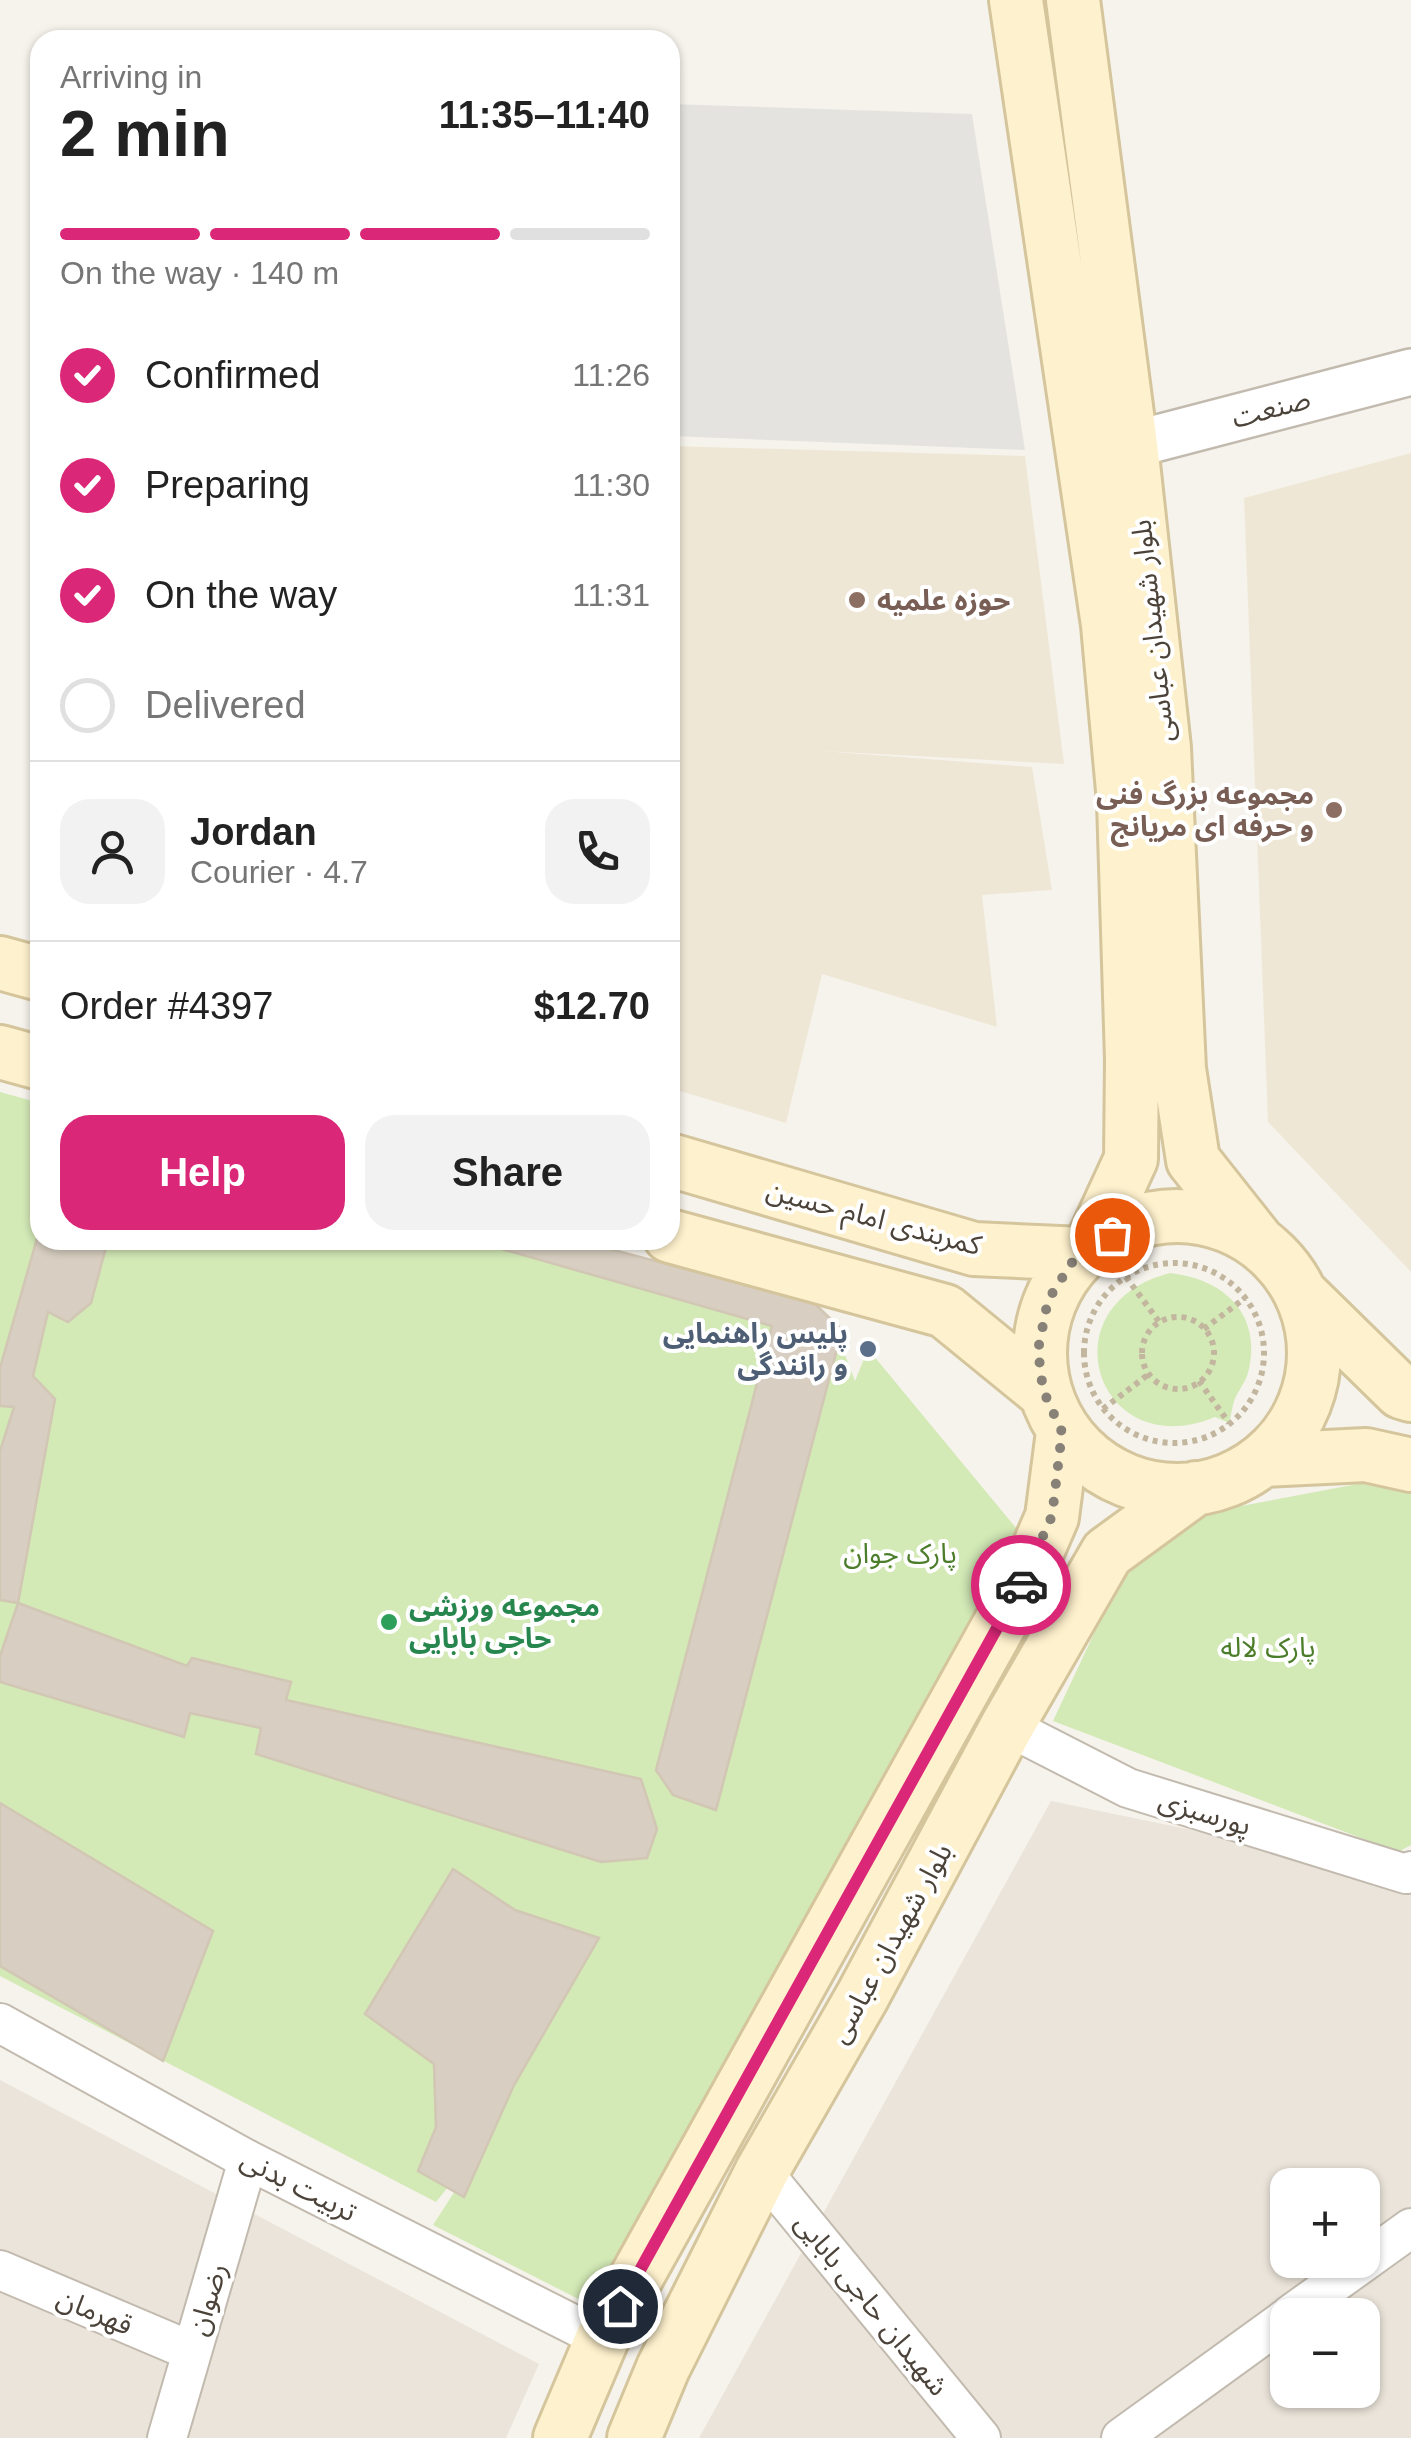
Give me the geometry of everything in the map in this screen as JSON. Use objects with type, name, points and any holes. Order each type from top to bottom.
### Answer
[{"type":"main road","name":"بلوار شهیدان عباسی","points":[[1016,0],[1108,625],[1124,802],[1131,1159],[1100,1259]]},
{"type":"main road","name":"بلوار شهیدان عباسی","points":[[1073,0],[1131,444],[1164,748],[1179,1070],[1193,1160],[1258,1242],[1279,1258],[1303,1296]]},
{"type":"main road","points":[[0,963],[30,971]]},
{"type":"main road","points":[[0,1052],[30,1060]]},
{"type":"main road","name":"کمربندی امام حسین","points":[[680,1163],[974,1250],[1100,1259]]},
{"type":"main road","points":[[1258,1242],[1242,1230],[1198,1216],[1152,1216],[1100,1259],[1073,1261],[1048,1300],[1038,1350],[1094,1464],[1135,1484],[1179,1490],[1224,1482],[1246,1442],[1293,1426],[1311,1385],[1314,1340],[1303,1296]]},
{"type":"main road","points":[[680,1239],[945,1311],[1070,1410]]},
{"type":"main road","points":[[1303,1296],[1401,1392],[1411,1395]]},
{"type":"main road","points":[[560,2438],[602,2339],[1027,1575],[1052,1516],[1070,1410]]},
{"type":"main road","points":[[1246,1442],[1411,1465]]},
{"type":"main road","name":"بلوار شهیدان عباسی","points":[[634,2438],[663,2368],[762,2171],[1107,1553],[1196,1488]]},
{"type":"main road","points":[[602,2339],[663,2368]]},
{"type":"street","name":"صنعت","points":[[1131,444],[1411,372]]},
{"type":"street","name":"پورسبزی","points":[[1007,1726],[1128,1788],[1406,1874],[1411,1871]]},
{"type":"street","name":"تربیت بدنی","points":[[0,2023],[248,2160],[602,2339]]},
{"type":"street","name":"رضوان","points":[[167,2438],[248,2160]]},
{"type":"street","name":"شهیدان حاجی بابایی","points":[[762,2171],[981,2438]]},
{"type":"street","points":[[1314,2298],[1411,2228]]},
{"type":"street","name":"قهرمان","points":[[0,2270],[191,2351]]},
{"type":"street","points":[[1120,2438],[1270,2330]]},
{"type":"path","points":[[1100,1259],[1154,1265],[1184,1263],[1212,1270],[1237,1288],[1255,1311],[1264,1339],[1263,1368],[1246,1442]]},
{"type":"path","points":[[1100,1259],[1160,1322]]},
{"type":"path","points":[[1070,1410],[1089,1382],[1084,1353],[1089,1323],[1104,1297],[1100,1259]]},
{"type":"path","points":[[1204,1329],[1244,1298]]},
{"type":"path","points":[[1189,1318],[1204,1329],[1213,1356],[1200,1381],[1172,1389],[1149,1374],[1142,1346],[1146,1335],[1160,1322],[1189,1318]]},
{"type":"path","points":[[1070,1410],[1149,1374]]},
{"type":"path","points":[[1200,1381],[1246,1442]]},
{"type":"path","points":[[1070,1410],[1152,1440],[1182,1443],[1211,1436],[1246,1442]]},
{"type":"shaded area","points":[[680,104],[972,114],[1025,450],[680,436]]},
{"type":"shaded area","points":[[680,446],[1025,456],[1064,764],[822,751],[1032,767],[1052,890],[982,895],[997,1027],[822,974],[786,1123],[680,1091]]},
{"type":"shaded area","name":"مجموعه بزرگ فنی و حرفه ای مریانج","points":[[1411,453],[1411,1272],[1268,1122],[1244,498]]},
{"type":"shaded area","points":[[1051,1801],[1406,1874],[1411,1871],[1411,2438],[699,2438]]},
{"type":"shaded area","points":[[0,2080],[539,2364],[506,2438],[0,2438]]},
{"type":"green space","name":"مجموعه ورزشی حاجی بابایی","points":[[0,1092],[30,1100],[30,1250],[557,1250],[798,1319],[842,1347],[855,1381],[868,1349],[1026,1540],[594,2307],[433,2225],[495,2129],[436,2202],[0,1976]]},
{"type":"green space","points":[[1170,1273],[1207,1283],[1235,1303],[1244,1317],[1251,1352],[1248,1373],[1234,1401],[1229,1423],[1215,1417],[1174,1426],[1140,1420],[1116,1401],[1101,1375],[1098,1346],[1107,1316],[1131,1290]]},
{"type":"green space","name":"پارک لاله","points":[[1379,1480],[1411,1488],[1411,1845],[1398,1852],[1053,1721],[1120,1578],[1209,1512]]},
{"type":"building","points":[[34,1250],[105,1250],[91,1303],[68,1322],[48,1312],[33,1376],[55,1399],[18,1603],[0,1600],[0,1451],[14,1407],[0,1406],[0,1368]]},
{"type":"building","points":[[505,1250],[614,1250],[814,1303],[842,1330],[716,1810],[673,1795],[656,1770],[772,1326]]},
{"type":"building","points":[[18,1603],[187,1666],[192,1658],[291,1682],[286,1700],[641,1779],[657,1829],[647,1858],[601,1862],[256,1754],[261,1728],[190,1713],[184,1737],[0,1682],[0,1656]]},
{"type":"building","points":[[0,1803],[213,1931],[163,2061],[0,1966]]},
{"type":"building","points":[[453,1869],[515,1910],[599,1938],[514,2085],[464,2197],[418,2171],[436,2127],[434,2064],[365,2014]]},
{"type":"way so far","points":[[1021,1585],[1052,1516],[1062,1432],[1043,1390],[1038,1350],[1048,1300],[1073,1261],[1112,1235]]},
{"type":"place","name":"حوزه علمیه","points":[[857,600]]},
{"type":"place","name":"مجموعه بزرگ فنی و حرفه ای مریانج","points":[[1334,810]]},
{"type":"place","name":"پلیس راهنمایی و رانندگی","points":[[868,1349]]},
{"type":"place","name":"مجموعه ورزشی حاجی بابایی","points":[[389,1622]]},
{"type":"route","points":[[620,2306],[1021,1585]]},
{"type":"park label","name":"پارک جوان","points":[[900,1553]]}]
